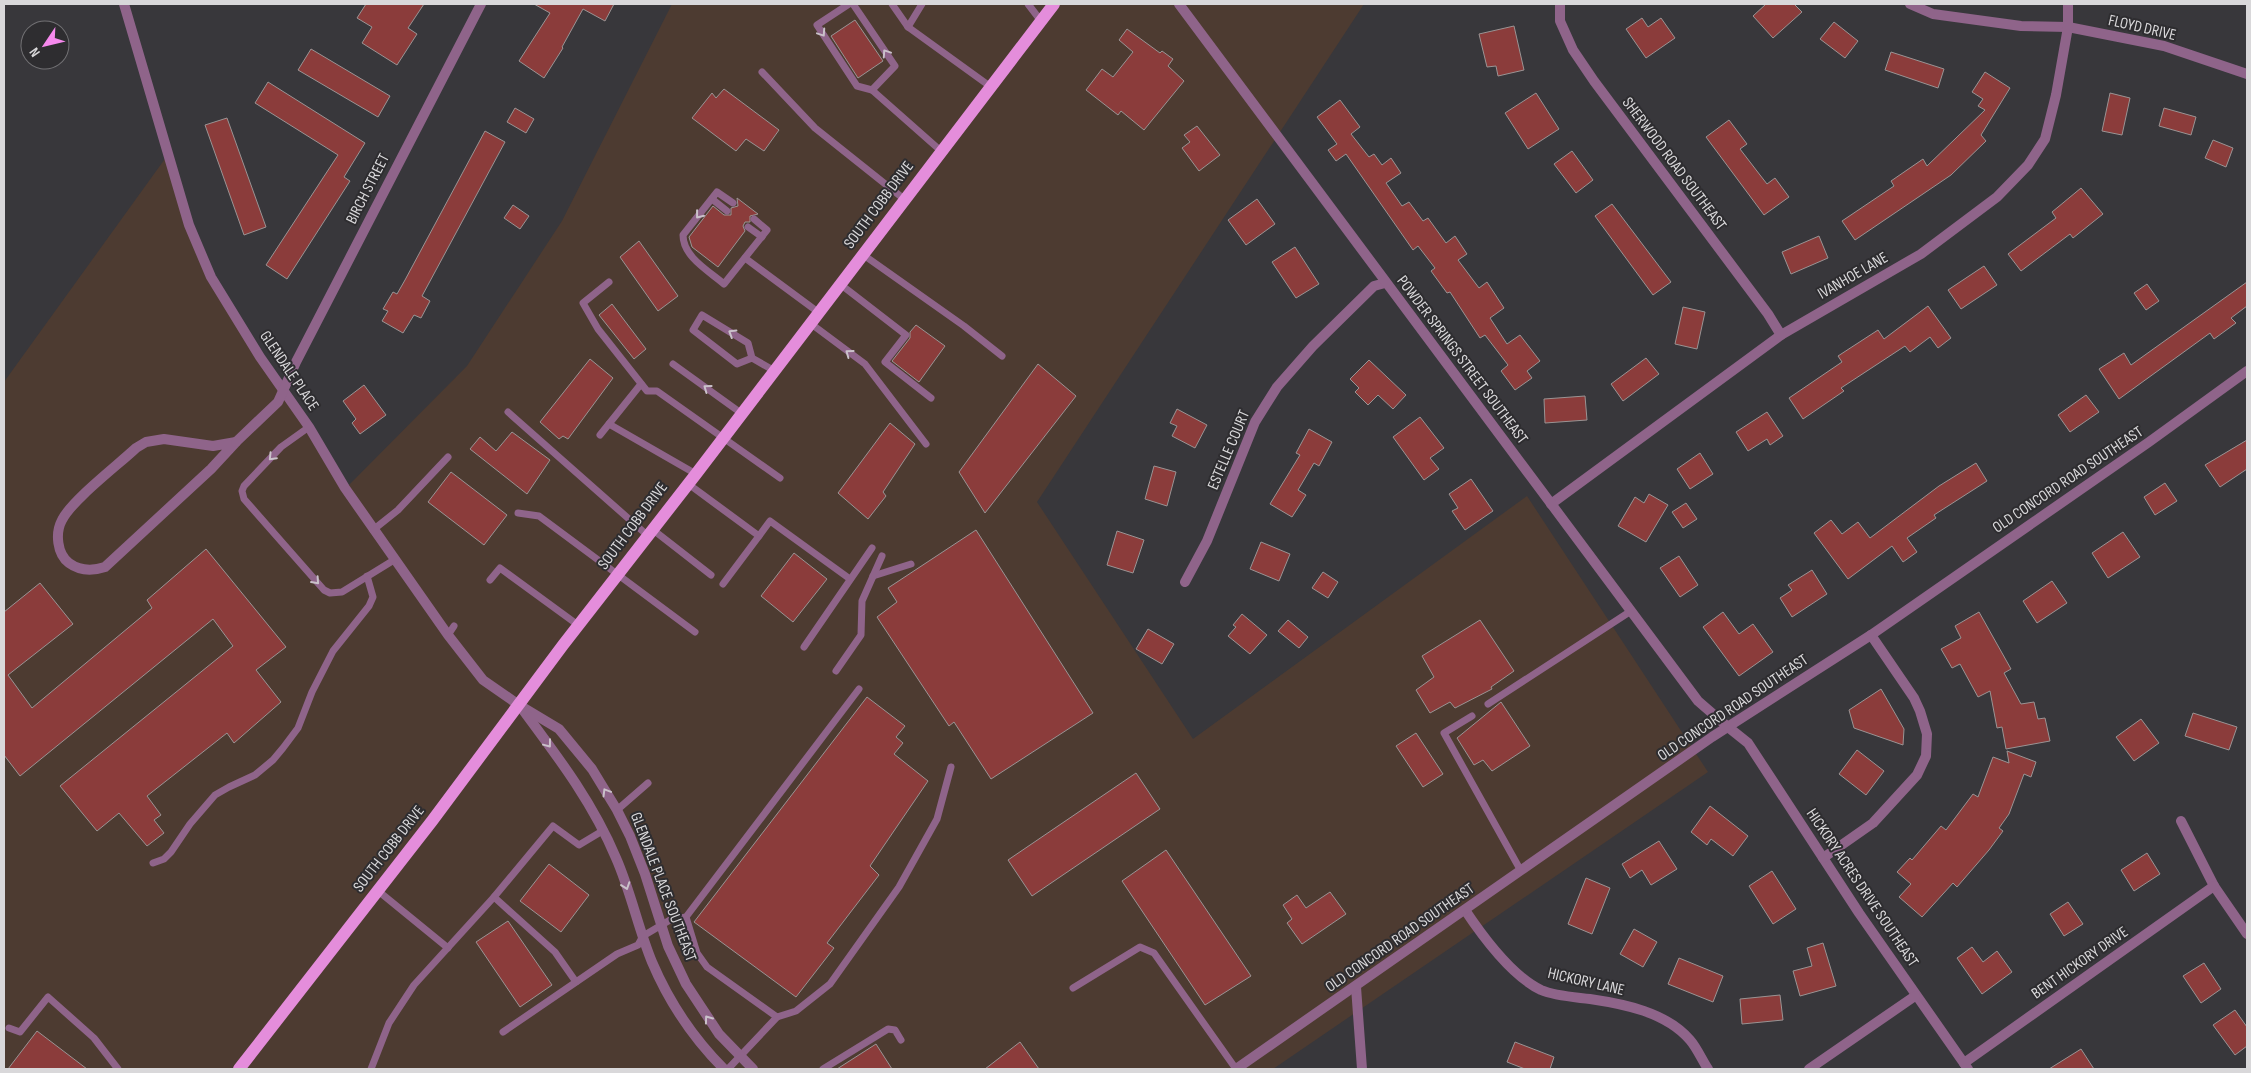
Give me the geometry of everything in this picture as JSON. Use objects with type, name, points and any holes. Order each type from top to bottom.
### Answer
[{"type":"main road","name":"SOUTH COBB DRIVE","points":[[239,1069],[1054,4]]},
{"type":"street","name":"GLENDALE PLACE","points":[[124,4],[189,225],[211,277],[260,357],[309,427],[345,488],[394,560],[451,630],[483,680],[519,705]]},
{"type":"street","name":"BIRCH STREET","points":[[236,442],[213,446],[164,440],[146,442],[75,504],[62,520],[58,543],[63,556],[70,563],[92,572],[105,567],[211,469],[278,402],[283,388],[481,4]]},
{"type":"street","name":"POWDER SPRINGS STREET SOUTHEAST","points":[[1179,4],[1698,701],[1728,727]]},
{"type":"street","name":"SHERWOOD ROAD SOUTHEAST","points":[[1560,4],[1560,21],[1573,50],[1768,314],[1781,335]]},
{"type":"street","name":"FLOYD DRIVE","points":[[1910,4],[1933,14],[2021,26],[2068,27],[2164,46],[2247,74]]},
{"type":"street","name":"IVANHOE LANE","points":[[1551,504],[1781,335],[1921,254],[1998,197],[2028,165],[2045,139],[2056,95],[2068,27],[2068,4]]},
{"type":"street","name":"ESTELLE COURT","points":[[1184,582],[1207,541],[1255,422],[1277,387],[1313,346],[1374,286],[1386,283]]},
{"type":"street","name":"OLD CONCORD ROAD SOUTHEAST","points":[[1236,1069],[1728,727],[1871,635],[2149,442],[2247,371]]},
{"type":"street","points":[[1823,858],[1874,823],[1917,775],[1926,756],[1926,734],[1920,711],[1914,698],[1871,635]]},
{"type":"street","name":"GLENDALE PLACE SOUTHEAST","points":[[519,705],[559,729],[592,769],[617,810],[638,855],[677,965],[695,1000],[719,1034],[753,1069]]},
{"type":"street","name":"GLENDALE PLACE SOUTHEAST","points":[[519,705],[567,770],[604,830],[617,859],[652,961],[675,1006],[694,1034],[724,1069]]},
{"type":"street","name":"HICKORY ACRES DRIVE SOUTHEAST","points":[[1728,727],[1748,743],[1915,996],[1966,1066]]},
{"type":"street","points":[[2181,820],[2214,886],[2247,934]]},
{"type":"street","name":"BENT HICKORY DRIVE","points":[[1966,1066],[2214,886]]},
{"type":"street","name":"HICKORY LANE","points":[[1465,910],[1508,964],[1541,990],[1613,1003],[1656,1016],[1672,1025],[1690,1040],[1708,1069]]},
{"type":"street","points":[[1356,987],[1362,1069]]},
{"type":"street","points":[[1809,1069],[1915,996]]},
{"type":"lane","points":[[872,90],[895,66],[851,4],[817,25],[857,86],[872,90],[941,151]]},
{"type":"lane","points":[[892,4],[908,27],[991,87]]},
{"type":"lane","points":[[908,27],[922,4]]},
{"type":"lane","points":[[1028,4],[1041,21]]},
{"type":"lane","points":[[762,72],[815,128],[904,199]]},
{"type":"lane","points":[[733,203],[718,192],[683,235],[683,242],[688,254],[724,284],[767,230],[754,219]]},
{"type":"lane","points":[[712,198],[727,210]]},
{"type":"lane","points":[[748,227],[762,237]]},
{"type":"lane","points":[[862,254],[964,326],[1002,356]]},
{"type":"lane","points":[[745,258],[818,312]]},
{"type":"lane","points":[[609,282],[583,303],[598,329],[647,391],[657,391],[780,478]]},
{"type":"lane","points":[[840,284],[906,335],[885,362],[931,398]]},
{"type":"lane","points":[[752,358],[737,364],[693,330],[702,315],[748,344],[752,358],[773,370]]},
{"type":"lane","points":[[809,323],[864,364],[884,387],[926,444]]},
{"type":"lane","points":[[673,364],[741,413]]},
{"type":"lane","points":[[600,436],[641,384]]},
{"type":"lane","points":[[508,412],[649,532],[711,575]]},
{"type":"lane","points":[[609,424],[696,474]]},
{"type":"lane","points":[[309,427],[281,447],[244,486],[242,495],[251,508],[324,590],[330,594],[342,592],[394,560]]},
{"type":"lane","points":[[373,530],[398,510],[448,457]]},
{"type":"lane","points":[[687,483],[759,536]]},
{"type":"lane","points":[[518,512],[539,516],[695,632]]},
{"type":"lane","points":[[723,584],[770,521],[850,579]]},
{"type":"lane","points":[[804,647],[872,548]]},
{"type":"lane","points":[[836,671],[861,635],[862,601],[882,556]]},
{"type":"lane","points":[[873,576],[911,564]]},
{"type":"lane","points":[[490,580],[500,568],[578,625]]},
{"type":"lane","points":[[153,863],[164,859],[171,852],[190,824],[216,795],[229,786],[255,775],[273,760],[298,728],[312,692],[333,651],[357,618],[369,606],[373,597],[368,576]]},
{"type":"lane","points":[[1488,704],[1631,611]]},
{"type":"lane","points":[[503,1032],[616,954],[638,945],[644,936],[670,920],[686,917],[859,689]]},
{"type":"lane","points":[[1472,716],[1444,733],[1521,871]]},
{"type":"lane","points":[[728,1069],[777,1017],[796,1011],[830,984],[887,903],[937,819],[951,767]]},
{"type":"lane","points":[[617,810],[648,783]]},
{"type":"lane","points":[[371,1069],[393,1015],[414,985],[494,898],[553,826],[579,845],[604,830]]},
{"type":"lane","points":[[377,890],[448,948]]},
{"type":"lane","points":[[494,898],[555,952],[576,982]]},
{"type":"lane","points":[[686,917],[697,953],[707,967],[777,1017]]},
{"type":"lane","points":[[1073,988],[1140,947],[1154,953],[1236,1069]]},
{"type":"lane","points":[[9,1028],[20,1032],[48,997],[94,1038],[118,1069]]},
{"type":"lane","points":[[823,1069],[888,1029],[895,1030],[901,1040]]},
{"type":"shaded area","points":[[672,4],[1364,4],[1037,502],[1193,739],[1527,496],[1708,772],[1273,1069],[4,1069],[4,382],[167,156],[211,277],[346,488],[467,366],[562,221]]},
{"type":"building","points":[[366,4],[424,4],[408,28],[417,34],[397,65],[362,43],[372,27],[357,18]]},
{"type":"building","points":[[534,4],[614,4],[605,21],[583,9],[563,48],[544,78],[519,61],[550,13]]},
{"type":"building","points":[[1766,4],[1794,4],[1802,12],[1773,38],[1753,16]]},
{"type":"building","points":[[1642,18],[1648,27],[1661,18],[1675,38],[1646,58],[1626,29]]},
{"type":"building","points":[[855,20],[883,61],[858,78],[831,36]]},
{"type":"building","points":[[1834,22],[1858,41],[1845,58],[1820,39]]},
{"type":"building","points":[[1514,26],[1524,70],[1498,76],[1496,66],[1487,67],[1479,34]]},
{"type":"building","points":[[1127,29],[1160,53],[1162,51],[1173,59],[1168,66],[1184,81],[1144,130],[1121,111],[1118,115],[1086,90],[1102,69],[1113,77],[1133,52],[1119,40]]},
{"type":"building","points":[[311,49],[390,96],[378,117],[298,70]]},
{"type":"building","points":[[1891,52],[1944,69],[1938,88],[1885,70]]},
{"type":"building","points":[[1985,72],[2010,88],[1981,135],[1986,141],[1951,175],[1855,240],[1842,221],[1894,186],[1891,181],[1923,159],[1927,166],[1985,110],[1978,106],[1983,99],[1972,92]]},
{"type":"building","points":[[268,82],[365,143],[344,177],[350,181],[287,279],[266,265],[338,155],[255,103]]},
{"type":"building","points":[[724,89],[779,130],[764,151],[746,139],[736,151],[692,118],[712,93],[716,98]]},
{"type":"building","points":[[1536,93],[1559,129],[1528,149],[1505,113]]},
{"type":"building","points":[[2110,93],[2130,98],[2122,135],[2102,131]]},
{"type":"building","points":[[1340,100],[1360,127],[1351,134],[1369,157],[1374,154],[1382,165],[1391,158],[1401,173],[1386,183],[1402,206],[1409,202],[1423,221],[1428,218],[1446,243],[1455,236],[1467,254],[1458,260],[1479,288],[1487,282],[1504,308],[1490,318],[1507,344],[1520,335],[1540,361],[1527,371],[1532,378],[1515,390],[1501,371],[1508,365],[1485,335],[1480,338],[1450,292],[1447,293],[1431,271],[1435,268],[1418,246],[1413,250],[1346,154],[1336,161],[1328,150],[1337,144],[1317,117]]},
{"type":"building","points":[[515,108],[534,119],[526,133],[507,122]]},
{"type":"building","points":[[2164,108],[2196,117],[2191,135],[2159,126]]},
{"type":"building","points":[[227,118],[266,227],[244,235],[205,125]]},
{"type":"building","points":[[1729,120],[1747,144],[1740,149],[1767,184],[1775,178],[1789,197],[1764,215],[1706,137]]},
{"type":"building","points":[[1197,126],[1220,155],[1199,171],[1182,148],[1190,142],[1184,135]]},
{"type":"building","points":[[485,131],[505,142],[422,296],[430,301],[421,318],[414,315],[403,333],[382,321],[388,311],[383,309],[393,292],[397,294]]},
{"type":"building","points":[[2213,140],[2233,148],[2226,167],[2205,158]]},
{"type":"building","points":[[1572,151],[1593,180],[1576,193],[1554,164]]},
{"type":"building","points":[[2081,188],[2103,214],[2073,238],[2070,234],[2021,271],[2008,254],[2056,218],[2052,212]]},
{"type":"building","points":[[737,198],[758,214],[750,216],[750,222],[745,222],[743,226],[745,231],[718,267],[692,247],[689,237],[713,206],[724,215],[731,215],[731,208],[738,206]]},
{"type":"building","points":[[1257,199],[1275,224],[1246,245],[1228,220]]},
{"type":"building","points":[[1612,204],[1671,282],[1653,295],[1595,216]]},
{"type":"building","points":[[513,205],[529,216],[520,229],[504,218]]},
{"type":"building","points":[[1819,236],[1828,258],[1791,274],[1782,252]]},
{"type":"building","points":[[639,241],[678,296],[658,311],[620,257]]},
{"type":"building","points":[[1295,247],[1319,284],[1296,298],[1272,262]]},
{"type":"building","points":[[1984,266],[1997,285],[1961,309],[1948,290]]},
{"type":"building","points":[[2247,282],[2247,306],[2231,318],[2236,323],[2214,339],[2210,333],[2119,399],[2099,369],[2124,353],[2131,365]]},
{"type":"building","points":[[2147,284],[2159,301],[2146,310],[2134,293]]},
{"type":"building","points":[[612,304],[646,349],[634,359],[599,315]]},
{"type":"building","points":[[1928,306],[1951,338],[1938,348],[1930,337],[1910,352],[1905,346],[1841,388],[1844,391],[1803,419],[1789,398],[1842,362],[1838,356],[1878,330],[1884,339]]},
{"type":"building","points":[[1683,307],[1705,312],[1697,349],[1675,344]]},
{"type":"building","points":[[916,325],[945,346],[919,382],[892,361],[910,338],[910,332]]},
{"type":"building","points":[[1646,358],[1659,374],[1623,401],[1611,384]]},
{"type":"building","points":[[590,359],[613,378],[568,439],[563,436],[559,439],[540,422]]},
{"type":"building","points":[[1369,360],[1406,395],[1393,409],[1378,395],[1368,405],[1355,392],[1359,388],[1350,379]]},
{"type":"building","points":[[1038,364],[1076,396],[985,513],[959,472]]},
{"type":"building","points":[[364,385],[386,415],[360,434],[352,423],[356,419],[343,401]]},
{"type":"building","points":[[2086,395],[2099,412],[2070,432],[2058,415]]},
{"type":"building","points":[[1585,396],[1587,420],[1545,423],[1544,399]]},
{"type":"building","points":[[1177,409],[1207,425],[1195,448],[1172,436],[1177,426],[1170,423]]},
{"type":"building","points":[[1767,412],[1783,436],[1770,445],[1767,439],[1748,451],[1736,432]]},
{"type":"building","points":[[1420,417],[1444,448],[1430,458],[1439,469],[1424,480],[1393,437]]},
{"type":"building","points":[[890,423],[915,444],[883,492],[886,496],[868,519],[838,493]]},
{"type":"building","points":[[1309,429],[1332,442],[1319,466],[1314,463],[1298,490],[1306,495],[1292,517],[1270,504],[1300,455],[1296,453]]},
{"type":"building","points":[[512,432],[550,460],[527,494],[470,449],[480,437],[496,451]]},
{"type":"building","points":[[2247,440],[2247,469],[2220,487],[2205,465]]},
{"type":"building","points":[[1700,453],[1713,474],[1690,489],[1677,469]]},
{"type":"building","points":[[1976,463],[1987,481],[1934,515],[1936,518],[1907,538],[1917,552],[1903,562],[1892,546],[1848,579],[1814,533],[1831,520],[1842,534],[1858,522],[1870,538],[1939,486]]},
{"type":"building","points":[[1154,466],[1176,472],[1167,506],[1145,499]]},
{"type":"building","points":[[451,472],[507,515],[484,545],[428,502]]},
{"type":"building","points":[[1471,479],[1493,511],[1465,530],[1452,511],[1458,508],[1449,494]]},
{"type":"building","points":[[2165,483],[2177,501],[2155,515],[2144,497]]},
{"type":"building","points":[[1649,494],[1668,505],[1646,542],[1618,526],[1635,497],[1644,503]]},
{"type":"building","points":[[1686,503],[1697,519],[1683,528],[1672,512]]},
{"type":"building","points":[[976,530],[1093,713],[991,779],[954,722],[949,726],[877,617],[897,602],[888,588]]},
{"type":"building","points":[[1117,531],[1144,540],[1133,573],[1107,565]]},
{"type":"building","points":[[2123,532],[2140,557],[2108,578],[2092,553]]},
{"type":"building","points":[[1261,542],[1290,554],[1279,581],[1250,569]]},
{"type":"building","points":[[206,549],[286,647],[256,670],[281,702],[234,743],[227,733],[147,796],[161,815],[154,820],[164,833],[147,846],[119,813],[97,831],[60,786],[233,646],[213,619],[20,776],[4,755],[4,612],[40,583],[73,624],[8,675],[32,708],[152,608],[147,600]]},
{"type":"building","points":[[794,553],[827,579],[793,622],[761,596]]},
{"type":"building","points":[[1679,556],[1698,585],[1680,597],[1660,568]]},
{"type":"building","points":[[1812,570],[1827,594],[1792,617],[1780,598],[1792,590],[1788,585]]},
{"type":"building","points":[[1323,572],[1338,582],[1328,598],[1312,588]]},
{"type":"building","points":[[2052,581],[2067,603],[2037,623],[2023,601]]},
{"type":"building","points":[[1723,612],[1739,634],[1753,624],[1773,652],[1739,676],[1703,627]]},
{"type":"building","points":[[1979,612],[2011,669],[2004,673],[2021,704],[2034,702],[2038,719],[2045,718],[2050,741],[2006,749],[2002,727],[1997,728],[1990,691],[1978,697],[1960,664],[1952,668],[1941,649],[1961,638],[1955,626]]},
{"type":"building","points":[[1242,614],[1267,635],[1250,654],[1228,636],[1236,627],[1233,625]]},
{"type":"building","points":[[1288,620],[1308,637],[1299,648],[1278,631]]},
{"type":"building","points":[[1480,620],[1514,671],[1491,687],[1492,689],[1455,708],[1450,702],[1430,713],[1416,690],[1434,677],[1422,656]]},
{"type":"building","points":[[1148,629],[1174,644],[1162,664],[1136,649]]},
{"type":"building","points":[[1881,689],[1904,729],[1903,745],[1854,728],[1849,710]]},
{"type":"building","points":[[867,697],[905,726],[896,737],[903,743],[894,754],[928,781],[870,866],[879,875],[827,943],[834,948],[796,997],[694,922]]},
{"type":"building","points":[[1501,702],[1530,746],[1492,771],[1483,760],[1474,765],[1457,738]]},
{"type":"building","points":[[2193,713],[2237,727],[2229,750],[2185,736]]},
{"type":"building","points":[[2141,719],[2159,743],[2134,761],[2116,737]]},
{"type":"building","points":[[1416,733],[1443,774],[1423,787],[1396,746]]},
{"type":"building","points":[[1857,750],[1884,771],[1866,795],[1839,774]]},
{"type":"building","points":[[2007,751],[2036,762],[2031,777],[2024,774],[2009,814],[1999,828],[2003,831],[1989,850],[1957,887],[1953,883],[1922,917],[1899,897],[1911,884],[1897,872],[1910,858],[1912,860],[1941,826],[1946,830],[1973,794],[1978,797],[1993,757],[2009,763]]},
{"type":"building","points":[[1136,773],[1160,809],[1032,896],[1008,860]]},
{"type":"building","points":[[1710,806],[1748,836],[1733,856],[1711,839],[1707,845],[1691,832]]},
{"type":"building","points":[[1659,841],[1677,869],[1651,885],[1642,870],[1630,878],[1622,864]]},
{"type":"building","points":[[1166,850],[1251,976],[1205,1005],[1122,881]]},
{"type":"building","points":[[2147,853],[2160,874],[2134,891],[2121,870]]},
{"type":"building","points":[[549,864],[589,895],[561,932],[520,901]]},
{"type":"building","points":[[1772,871],[1796,909],[1773,924],[1749,886]]},
{"type":"building","points":[[1586,878],[1610,888],[1592,934],[1568,924]]},
{"type":"building","points":[[1330,892],[1346,914],[1302,944],[1287,923],[1292,919],[1283,905],[1297,895],[1306,908]]},
{"type":"building","points":[[2068,902],[2083,924],[2064,936],[2050,914]]},
{"type":"building","points":[[508,921],[552,985],[520,1007],[476,942]]},
{"type":"building","points":[[1634,929],[1657,942],[1643,967],[1620,954]]},
{"type":"building","points":[[1823,943],[1836,986],[1800,996],[1793,971],[1812,966],[1807,948]]},
{"type":"building","points":[[1972,947],[1983,962],[1997,951],[2012,972],[1982,994],[1957,958]]},
{"type":"building","points":[[1679,958],[1723,976],[1713,1002],[1668,984]]},
{"type":"building","points":[[2204,963],[2221,989],[2201,1003],[2183,976]]},
{"type":"building","points":[[1780,995],[1783,1020],[1742,1024],[1740,999]]},
{"type":"building","points":[[2235,1010],[2247,1027],[2247,1046],[2235,1055],[2213,1025]]},
{"type":"building","points":[[37,1031],[87,1069],[8,1069]]},
{"type":"building","points":[[1020,1042],[1039,1069],[985,1069]]},
{"type":"building","points":[[1515,1042],[1554,1057],[1550,1069],[1525,1069],[1507,1062]]},
{"type":"building","points":[[876,1044],[892,1069],[837,1069]]},
{"type":"building","points":[[2081,1049],[2094,1069],[2049,1069]]}]
